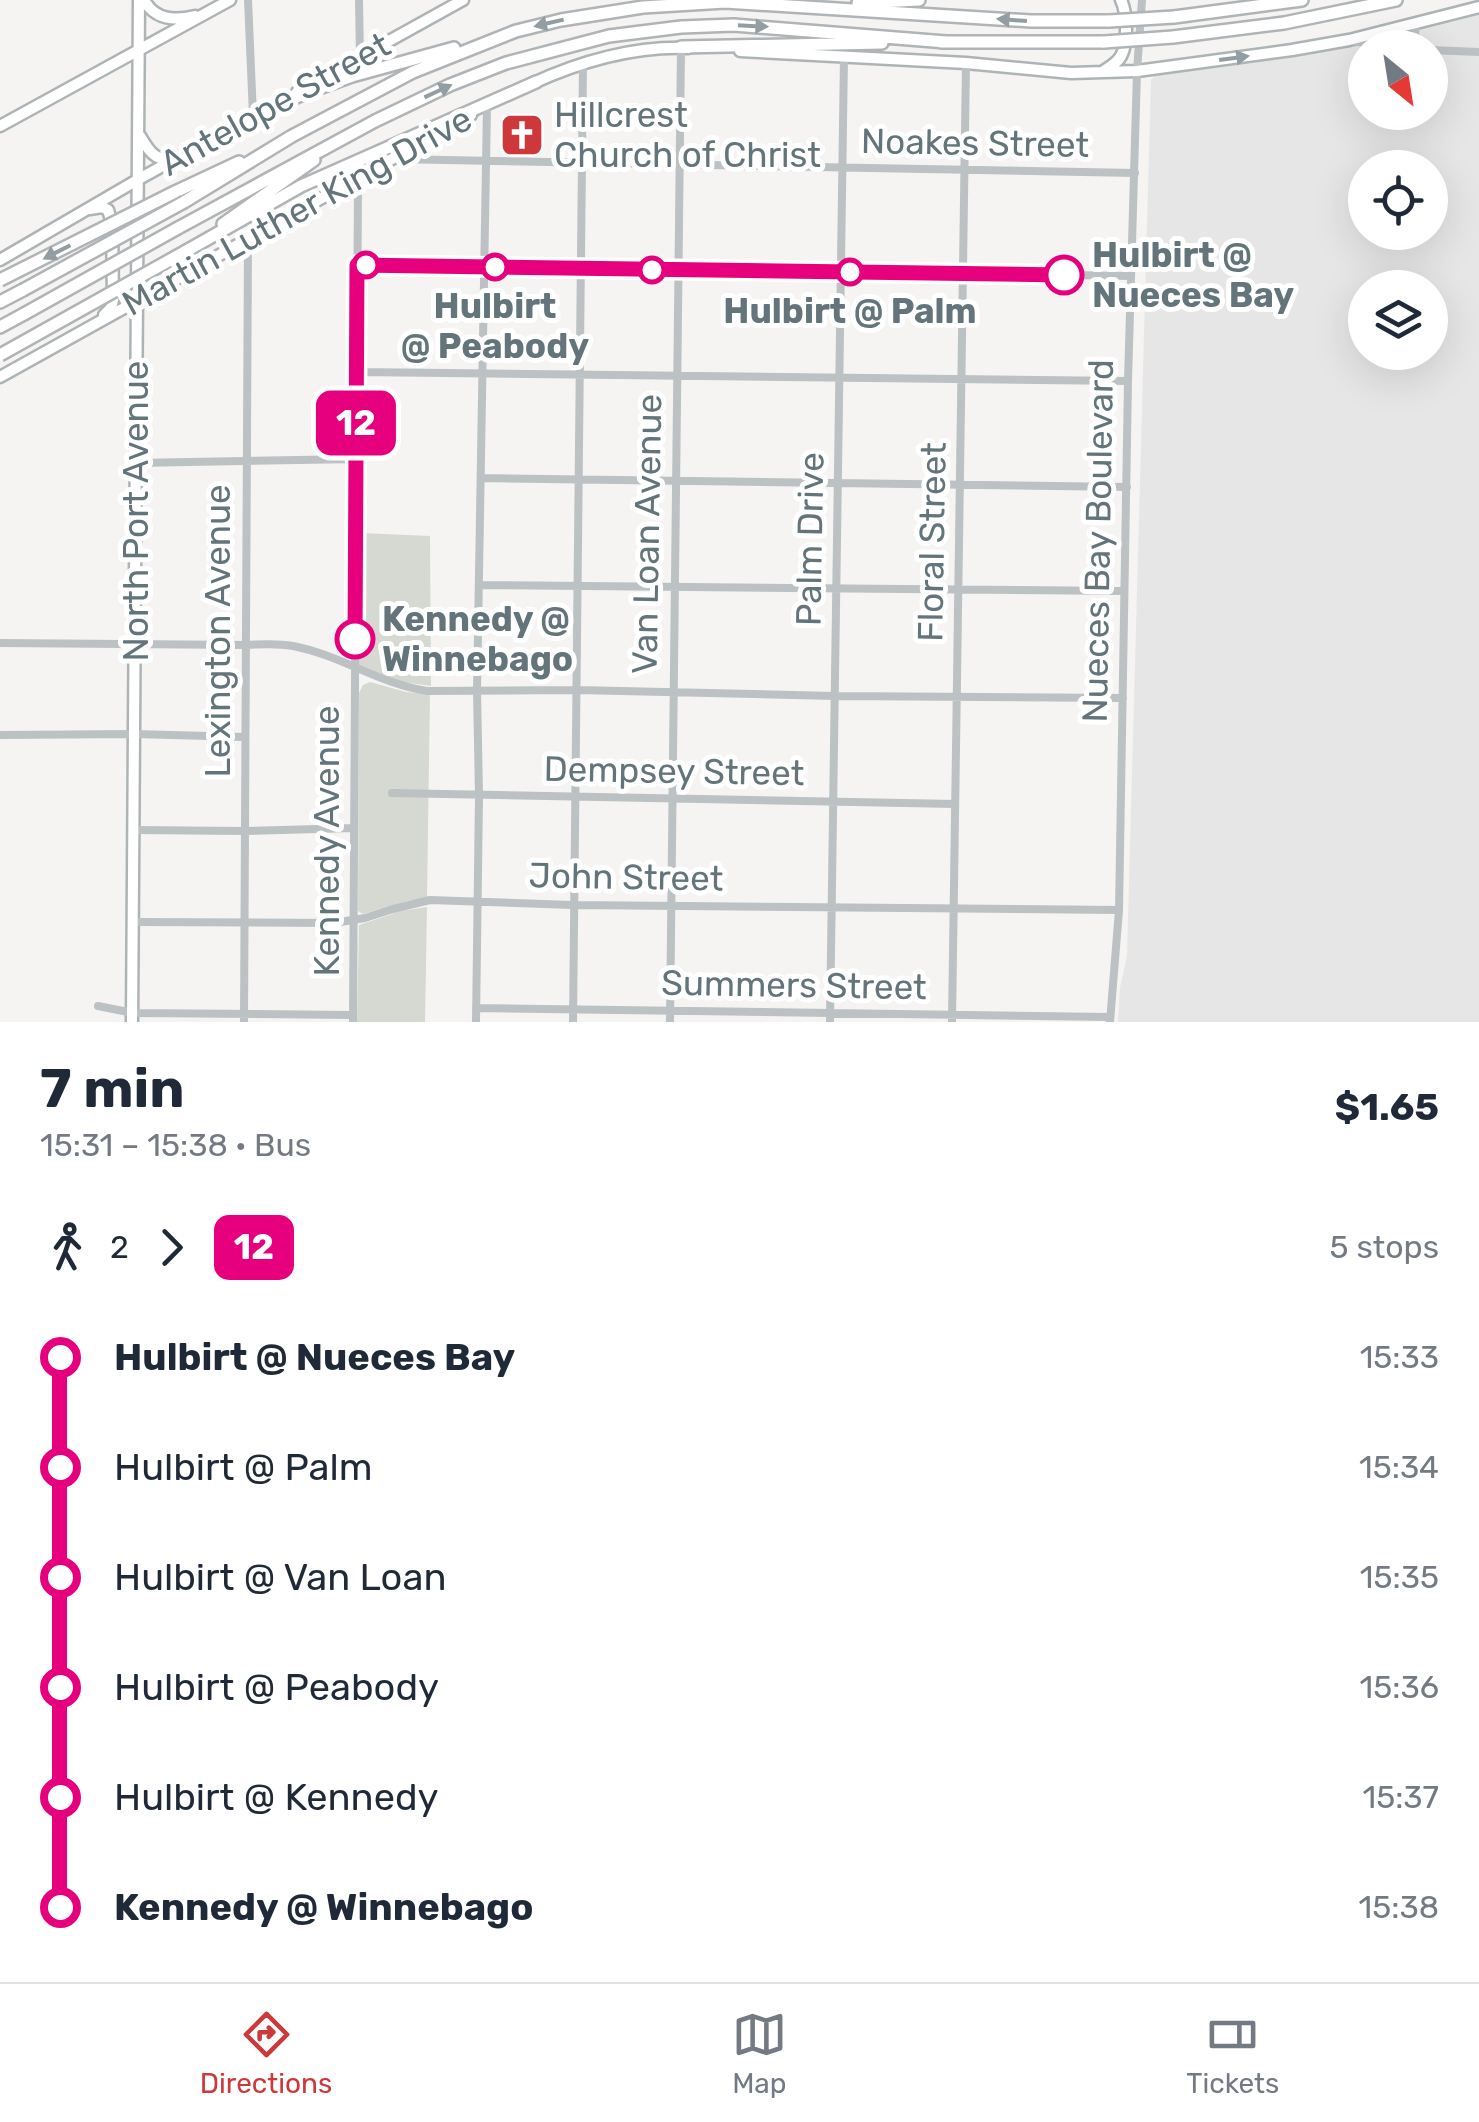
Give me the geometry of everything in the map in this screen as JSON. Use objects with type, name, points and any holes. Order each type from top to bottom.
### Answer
[{"type":"highway","points":[[253,116],[352,76],[561,20],[682,3],[861,4],[919,0]]},
{"type":"highway","points":[[760,4],[1032,21],[1174,17],[1302,0]]},
{"type":"highway","points":[[682,48],[1104,42],[1284,23],[1396,0]]},
{"type":"highway","points":[[0,327],[351,135],[450,85],[506,63],[609,36],[681,27],[734,26],[946,42]]},
{"type":"highway","points":[[0,302],[180,197],[413,72],[516,31]]},
{"type":"highway","points":[[0,356],[301,186],[536,82]]},
{"type":"highway","points":[[188,250],[351,135]]},
{"type":"highway","points":[[0,280],[180,197]]},
{"type":"main road","points":[[142,0],[154,13],[175,19],[227,2]]},
{"type":"main road","name":"North Port Avenue","points":[[132,1018],[138,50],[142,0]]},
{"type":"main road","name":"Antelope Street","points":[[0,260],[463,0]]},
{"type":"main road","points":[[1102,72],[1122,54],[1126,13],[1121,0]]},
{"type":"main road","points":[[0,126],[227,2]]},
{"type":"main road","name":"Martin Luther King Drive","points":[[1390,30],[1479,7]]},
{"type":"main road","name":"Martin Luther King Drive","points":[[0,377],[488,106],[583,64],[649,50],[682,48],[966,63],[1072,74],[1137,71],[1348,40]]},
{"type":"main road","points":[[139,136],[154,156],[177,158]]},
{"type":"main road","points":[[88,209],[108,210],[112,223],[113,300],[111,308],[96,322]]},
{"type":"street","points":[[248,0],[253,116]]},
{"type":"street","points":[[359,0],[360,57]]},
{"type":"street","name":"Nueces Bay Boulevard","points":[[1110,1019],[1120,910],[1128,381],[1142,0]]},
{"type":"street","points":[[1415,30],[1416,24]]},
{"type":"street","name":"Van Loan Avenue","points":[[670,1022],[682,48]]},
{"type":"street","points":[[1448,51],[1479,52]]},
{"type":"street","name":"Palm Drive","points":[[830,1018],[844,56]]},
{"type":"street","name":"Floral Street","points":[[952,1018],[966,63]]},
{"type":"street","points":[[572,1022],[583,64]]},
{"type":"street","points":[[476,1022],[477,690],[488,106]]},
{"type":"street","name":"Noakes Street","points":[[393,160],[1135,173]]},
{"type":"street","name":"Kennedy Avenue","points":[[354,1018],[358,179]]},
{"type":"street","name":"Lexington Avenue","points":[[244,1019],[248,240]]},
{"type":"street","points":[[357,265],[1131,276]]},
{"type":"street","points":[[356,372],[1128,381]]},
{"type":"street","points":[[136,463],[356,459]]},
{"type":"street","points":[[481,478],[1127,488]]},
{"type":"street","points":[[479,585],[1124,591]]},
{"type":"street","points":[[0,642],[295,646],[403,687],[428,690],[1123,698]]},
{"type":"street","points":[[0,736],[245,737]]},
{"type":"street","name":"Dempsey Street","points":[[392,793],[955,804]]},
{"type":"street","points":[[134,830],[354,828]]},
{"type":"street","name":"John Street","points":[[134,922],[354,921],[430,900],[1120,910]]},
{"type":"street","points":[[98,1006],[132,1018],[354,1018]]},
{"type":"street","name":"Summers Street","points":[[476,1008],[830,1018],[1110,1019]]},
{"type":"shaded area","points":[[1479,13],[1479,1022],[1118,1022],[1127,956],[1151,80],[1156,74],[1348,47],[1348,130],[1448,130],[1448,30],[1414,30]]},
{"type":"shaded area","points":[[360,533],[430,536],[431,686],[395,681],[359,665]]},
{"type":"shaded area","points":[[370,682],[430,694],[427,898],[363,914],[358,911],[359,693]]},
{"type":"shaded area","points":[[427,907],[425,1022],[357,1022],[359,925]]},
{"type":"bus line","name":"12","points":[[355,639],[357,265],[1064,275]]},
{"type":"place","name":"Hillcrest Church of Christ","points":[[522,135]]},
{"type":"place","name":"Hulbirt @ Peabody","points":[[495,267]]},
{"type":"place","name":"Hulbirt @ Palm","points":[[850,272]]},
{"type":"place","name":"Hulbirt @ Nueces Bay","points":[[1064,275]]},
{"type":"place","name":"Kennedy @ Winnebago","points":[[355,639]]}]
